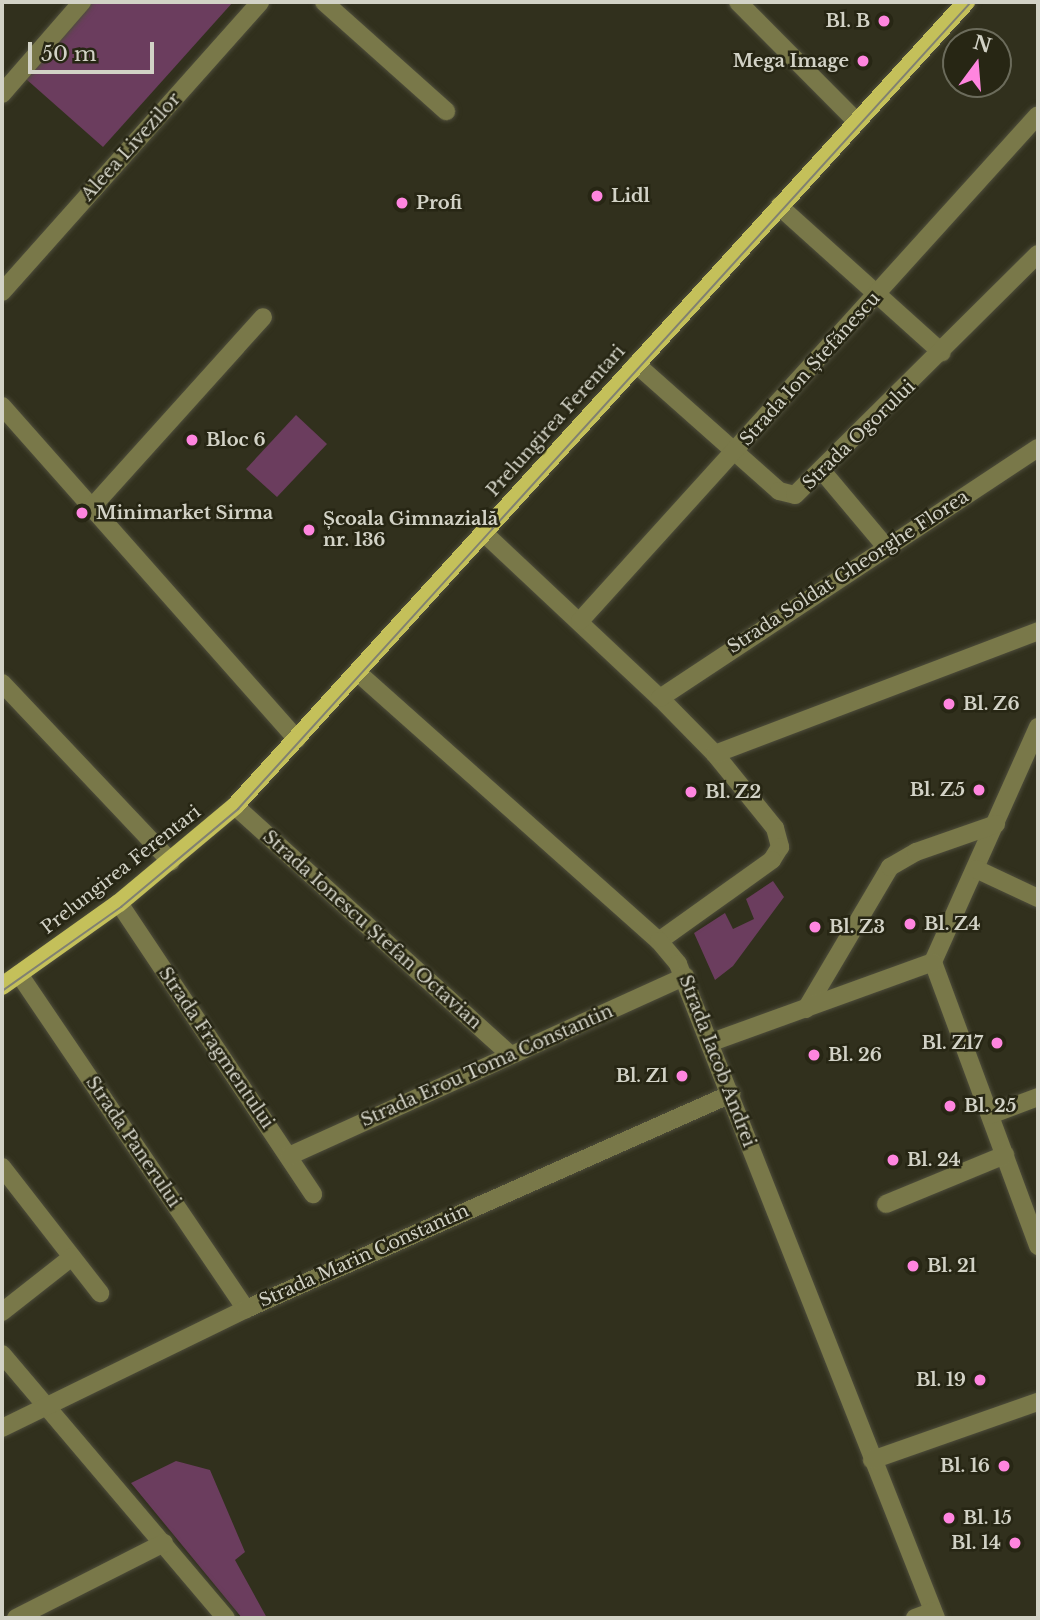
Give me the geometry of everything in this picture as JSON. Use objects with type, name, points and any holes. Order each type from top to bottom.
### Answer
[{"type":"main road","name":"Prelungirea Ferentari","points":[[2,986],[119,903],[235,806],[966,2]]},
{"type":"street","points":[[2,94],[82,2]]},
{"type":"street","name":"Aleea Livezilor","points":[[2,292],[260,2]]},
{"type":"street","points":[[324,2],[446,111]]},
{"type":"street","points":[[738,2],[856,122]]},
{"type":"street","name":"Strada Ion Ștefănescu","points":[[580,621],[1038,116]]},
{"type":"street","points":[[779,206],[942,353]]},
{"type":"street","name":"Strada Ogorului","points":[[636,364],[735,453],[788,495],[803,491],[1038,254]]},
{"type":"street","points":[[93,506],[263,317]]},
{"type":"street","points":[[2,406],[297,739]]},
{"type":"street","name":"Strada Soldat Gheorghe Florea","points":[[660,698],[1038,449]]},
{"type":"street","points":[[823,472],[886,547]]},
{"type":"street","points":[[358,672],[659,941],[763,867],[780,847],[769,818],[715,754],[660,698],[483,532]]},
{"type":"street","points":[[715,754],[1038,631]]},
{"type":"street","points":[[2,683],[171,862]]},
{"type":"street","points":[[712,1042],[933,962],[1038,727]]},
{"type":"street","name":"Strada Ionescu Ștefan Octavian","points":[[235,806],[509,1054]]},
{"type":"street","points":[[806,1009],[890,867],[916,852],[996,824]]},
{"type":"street","points":[[976,869],[1038,898]]},
{"type":"street","name":"Strada Fragmentului","points":[[119,903],[313,1194]]},
{"type":"street","name":"Strada Iacob Andrei","points":[[659,941],[685,976],[712,1042],[934,1615]]},
{"type":"street","points":[[933,962],[1038,1246]]},
{"type":"street","name":"Strada Panerului","points":[[19,974],[246,1309]]},
{"type":"street","name":"Strada Erou Toma Constantin","points":[[289,1156],[685,976]]},
{"type":"street","name":"Strada Marin Constantin","points":[[2,1428],[45,1404],[246,1309],[731,1094]]},
{"type":"street","points":[[990,1115],[1038,1097]]},
{"type":"street","points":[[886,1204],[1005,1155]]},
{"type":"street","points":[[2,1167],[100,1293]]},
{"type":"street","points":[[2,1312],[72,1256]]},
{"type":"street","points":[[2,1354],[226,1618]]},
{"type":"street","points":[[872,1460],[1038,1402]]},
{"type":"street","points":[[16,1618],[164,1543]]},
{"type":"street","points":[[915,1618],[934,1615]]},
{"type":"shaded area","points":[[92,2],[233,2],[103,147],[26,79]]},
{"type":"shaded area","points":[[296,415],[327,444],[277,497],[246,469]]},
{"type":"shaded area","points":[[773,881],[784,897],[733,966],[715,980],[694,933],[725,913],[733,929],[754,919],[746,899]]},
{"type":"shaded area","points":[[176,1461],[210,1470],[245,1552],[235,1560],[267,1618],[242,1618],[131,1483]]},
{"type":"tram line","points":[[2,991],[121,907],[238,809],[971,2]]},
{"type":"place","name":"Bl. B","points":[[884,21]]},
{"type":"place","name":"Mega Image","points":[[863,61]]},
{"type":"place","name":"Lidl","points":[[597,196]]},
{"type":"place","name":"Profi","points":[[402,203]]},
{"type":"place","name":"Bloc 6","points":[[192,440]]},
{"type":"place","name":"Minimarket Sirma","points":[[82,513]]},
{"type":"place","name":"Școala Gimnazială nr. 136","points":[[309,530]]},
{"type":"place","name":"Bl. Z6","points":[[949,704]]},
{"type":"place","name":"Bl. Z5","points":[[979,790]]},
{"type":"place","name":"Bl. Z2","points":[[691,792]]},
{"type":"place","name":"Bl. Z4","points":[[910,924]]},
{"type":"place","name":"Bl. Z3","points":[[815,927]]},
{"type":"place","name":"Bl. Z17","points":[[997,1043]]},
{"type":"place","name":"Bl. 26","points":[[814,1055]]},
{"type":"place","name":"Bl. Z1","points":[[682,1076]]},
{"type":"place","name":"Bl. 25","points":[[950,1106]]},
{"type":"place","name":"Bl. 24","points":[[893,1160]]},
{"type":"place","name":"Bl. 21","points":[[913,1266]]},
{"type":"place","name":"Bl. 19","points":[[980,1380]]},
{"type":"place","name":"Bl. 16","points":[[1004,1466]]},
{"type":"place","name":"Bl. 15","points":[[949,1518]]},
{"type":"place","name":"Bl. 14","points":[[1015,1543]]}]
